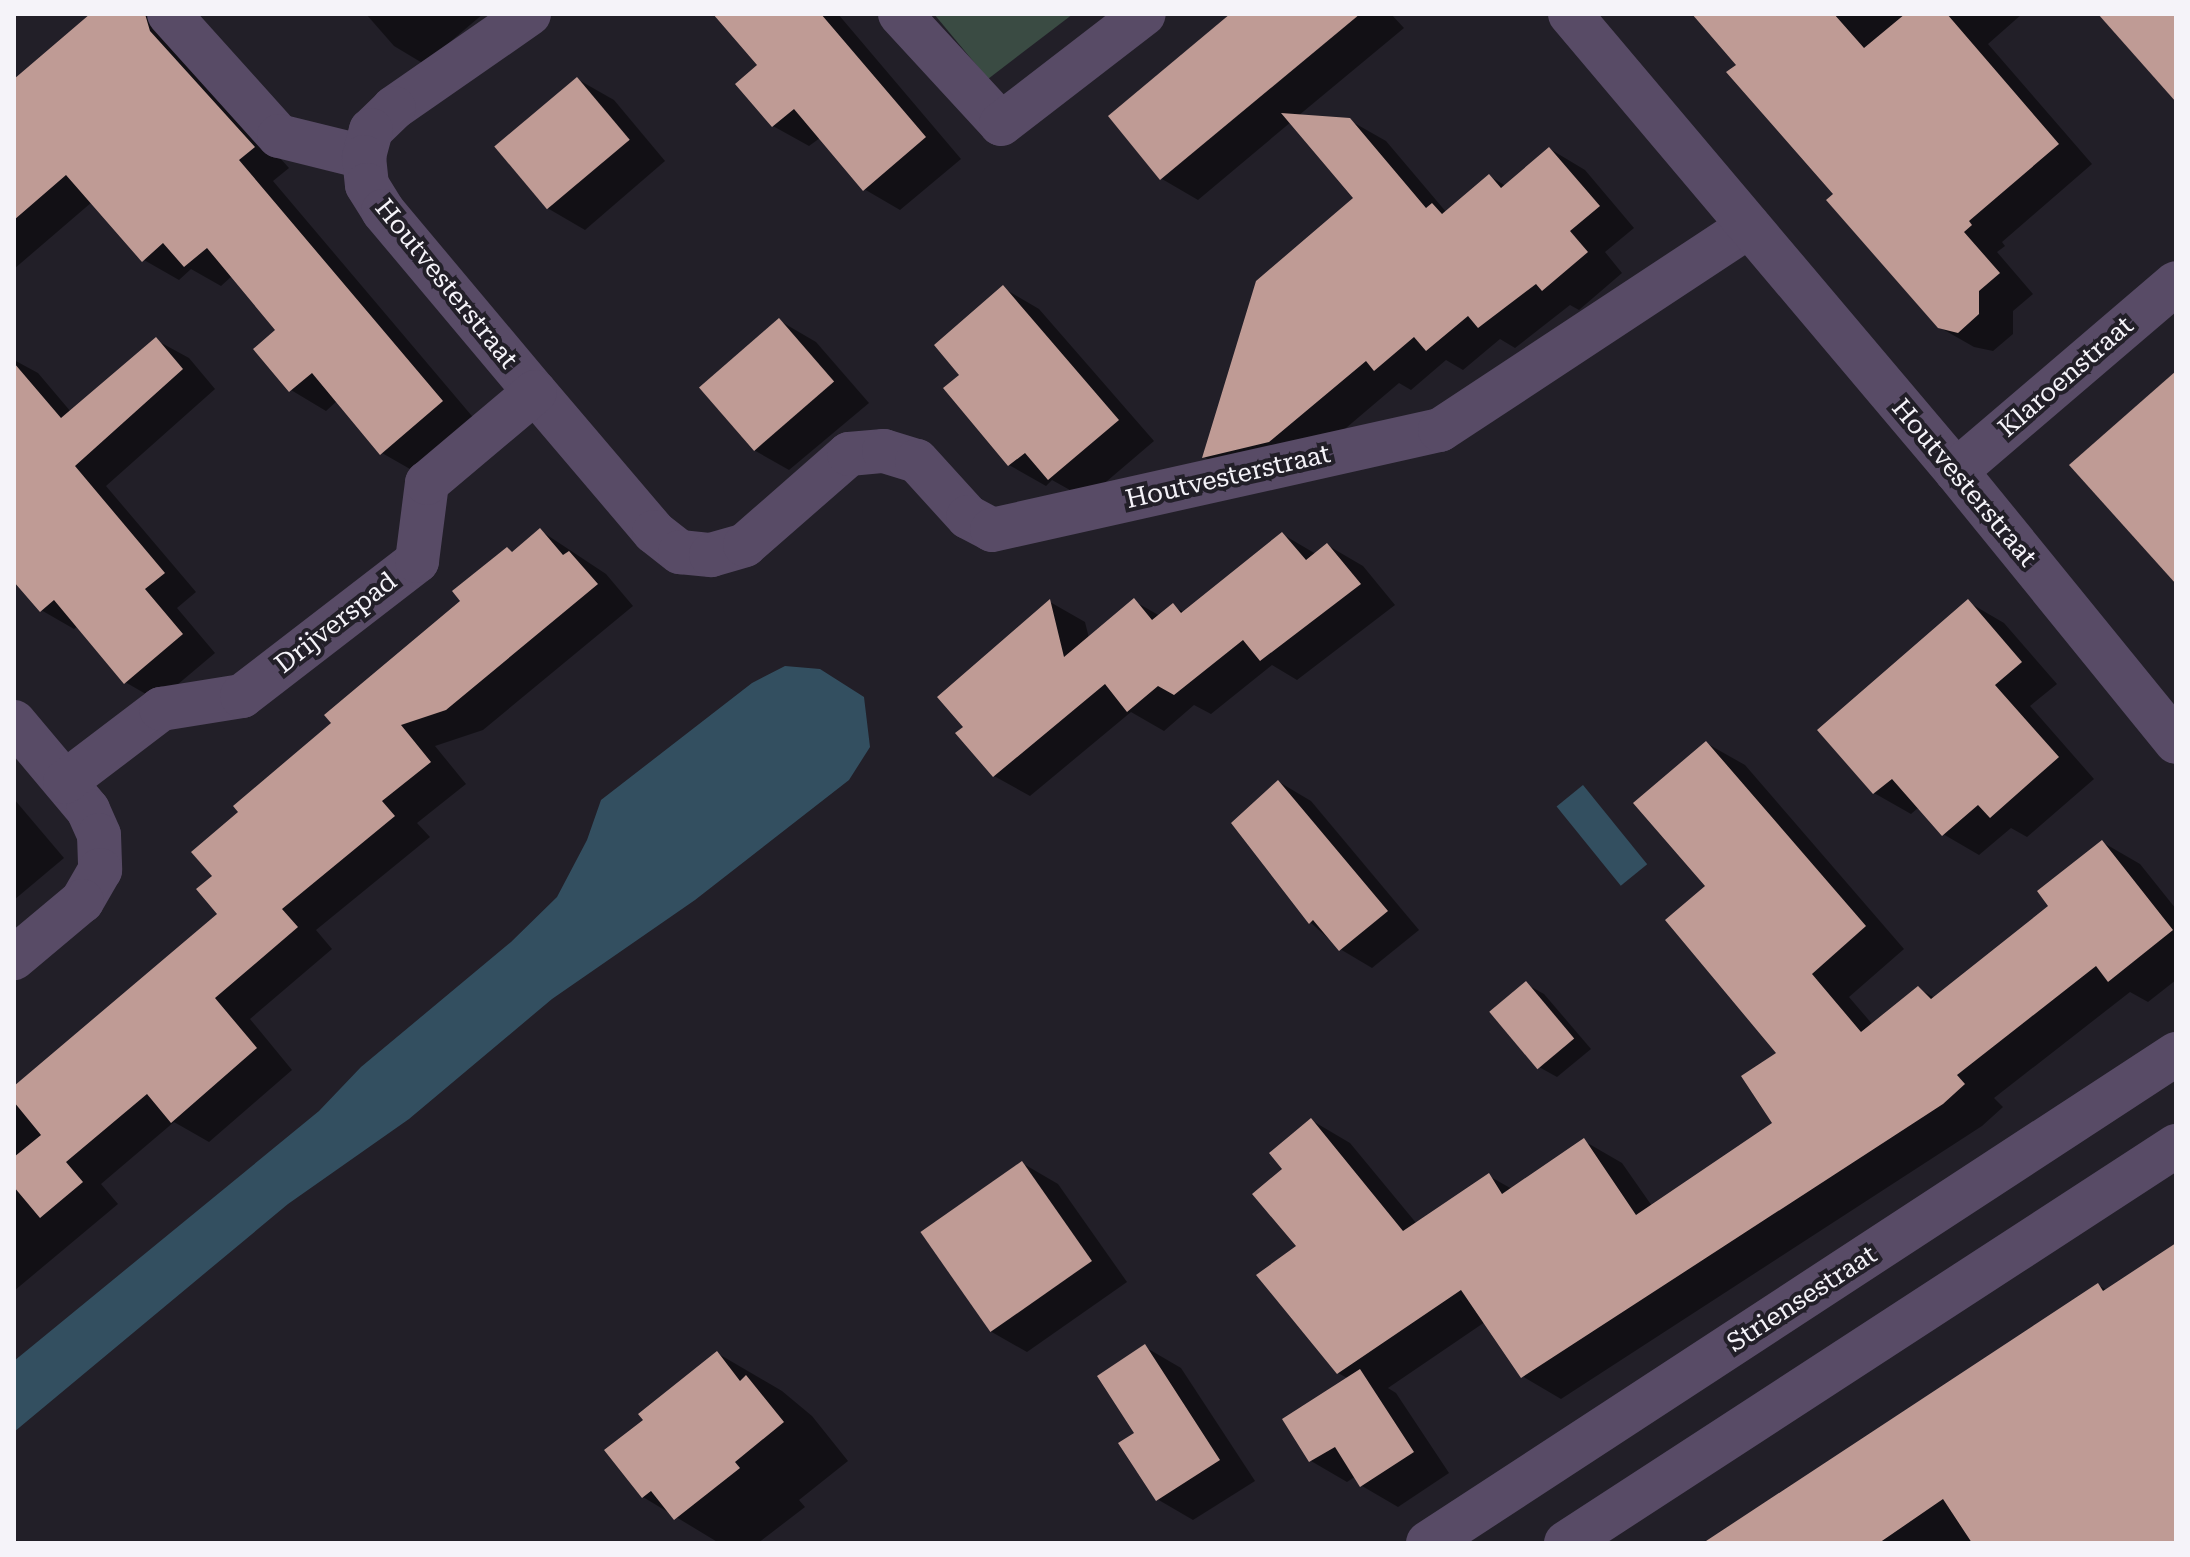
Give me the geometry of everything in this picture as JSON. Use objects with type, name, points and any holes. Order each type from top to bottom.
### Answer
[{"type":"street","points":[[169,14],[279,136],[364,157],[371,130],[394,108],[529,14]]},
{"type":"street","points":[[900,14],[1001,124],[1144,14]]},
{"type":"street","name":"Houtvesterstraat","points":[[1577,16],[1956,471],[2176,742]]},
{"type":"street","name":"Houtvesterstraat","points":[[364,157],[367,185],[383,211],[654,532],[680,552],[711,555],[745,545],[849,454],[884,451],[917,461],[968,517],[992,530],[1440,430],[1749,226]]},
{"type":"street","name":"Klaroenstraat","points":[[1956,471],[2176,283]]},
{"type":"street","name":"Drijverspad","points":[[65,782],[161,709],[242,696],[417,561],[427,483],[535,392]]},
{"type":"street","points":[[14,722],[88,810],[99,835],[100,870],[82,901],[14,958]]},
{"type":"street","name":"Striensestraat","points":[[1428,1543],[2176,1054]]},
{"type":"street","points":[[1566,1543],[2176,1146]]},
{"type":"green space","points":[[934,14],[1073,14],[988,79]]},
{"type":"water","points":[[785,666],[820,669],[864,697],[870,747],[849,780],[695,900],[552,999],[409,1119],[288,1204],[14,1432],[14,1361],[319,1111],[361,1067],[511,942],[557,897],[587,840],[601,800],[752,683]]},
{"type":"water","points":[[1583,785],[1647,864],[1621,886],[1557,806]]},
{"type":"building","points":[[90,14],[145,14],[150,31],[255,147],[239,160],[443,401],[380,455],[312,373],[289,392],[253,349],[275,330],[207,248],[184,267],[163,243],[142,262],[66,175],[14,220],[14,79]]},
{"type":"building","points":[[713,14],[821,14],[926,137],[863,191],[794,109],[772,127],[735,84],[757,65]]},
{"type":"building","points":[[1230,14],[1360,14],[1160,180],[1108,116]]},
{"type":"building","points":[[1692,14],[1834,14],[1864,48],[1905,14],[1947,14],[2059,144],[1969,221],[1972,225],[1964,232],[2000,273],[1979,291],[1979,314],[1958,333],[1938,328],[1826,200],[1833,194],[1726,72],[1736,65]]},
{"type":"building","points":[[2098,14],[2176,14],[2176,102]]},
{"type":"building","points":[[577,77],[630,140],[547,209],[494,146]]},
{"type":"building","points":[[1281,113],[1350,118],[1426,208],[1432,203],[1442,214],[1489,174],[1501,188],[1549,147],[1600,206],[1570,231],[1588,252],[1542,291],[1536,284],[1478,328],[1468,316],[1426,351],[1414,337],[1374,371],[1366,361],[1269,442],[1202,458],[1256,281],[1353,198]]},
{"type":"building","points":[[1003,285],[1119,420],[1048,480],[1025,453],[1008,466],[943,388],[959,375],[934,345]]},
{"type":"building","points":[[779,318],[834,381],[754,451],[699,388]]},
{"type":"building","points":[[156,337],[183,369],[75,466],[165,573],[145,589],[183,634],[124,684],[54,600],[40,612],[14,582],[14,363],[61,418]]},
{"type":"building","points":[[2176,371],[2176,584],[2069,465]]},
{"type":"building","points":[[540,528],[563,555],[569,551],[598,584],[446,710],[401,725],[431,762],[382,801],[395,816],[282,909],[298,927],[215,998],[257,1048],[171,1123],[147,1094],[66,1162],[83,1182],[40,1218],[14,1187],[14,1157],[41,1135],[14,1102],[14,1086],[217,914],[196,889],[212,876],[191,852],[238,812],[233,806],[331,723],[324,715],[460,601],[452,591],[507,547],[512,552]]},
{"type":"building","points":[[1282,532],[1306,560],[1327,543],[1361,584],[1260,661],[1243,640],[1174,695],[1158,686],[1127,712],[1105,684],[993,777],[955,733],[963,727],[937,697],[1050,599],[1064,657],[1134,598],[1152,620],[1173,603],[1181,613]]},
{"type":"building","points":[[1968,599],[2022,662],[1995,685],[2059,757],[1990,818],[1978,805],[1942,836],[1892,779],[1873,794],[1817,730]]},
{"type":"building","points":[[1706,741],[1866,926],[1812,974],[1861,1032],[1918,986],[1931,999],[2048,906],[2037,891],[2102,840],[2173,930],[2108,982],[2096,966],[1957,1075],[1965,1084],[1943,1104],[1521,1378],[1461,1290],[1337,1374],[1256,1275],[1296,1246],[1252,1194],[1282,1169],[1269,1153],[1311,1118],[1403,1231],[1489,1173],[1502,1194],[1584,1138],[1636,1215],[1772,1123],[1741,1076],[1776,1053],[1665,920],[1705,886],[1633,803]]},
{"type":"building","points":[[1278,780],[1388,911],[1339,951],[1313,920],[1309,924],[1231,823]]},
{"type":"building","points":[[1526,981],[1574,1038],[1537,1069],[1489,1012]]},
{"type":"building","points":[[1022,1161],[1092,1261],[990,1332],[920,1232]]},
{"type":"building","points":[[2176,1243],[2176,1543],[1972,1543],[1943,1499],[1879,1543],[1703,1543],[2098,1283],[2103,1291]]},
{"type":"building","points":[[1145,1344],[1220,1460],[1156,1501],[1118,1443],[1134,1433],[1097,1376]]},
{"type":"building","points":[[717,1351],[740,1381],[746,1375],[784,1422],[735,1462],[740,1468],[674,1520],[651,1491],[642,1498],[604,1450],[643,1420],[638,1414]]},
{"type":"building","points":[[1360,1369],[1414,1452],[1360,1487],[1335,1447],[1309,1462],[1282,1419]]}]
